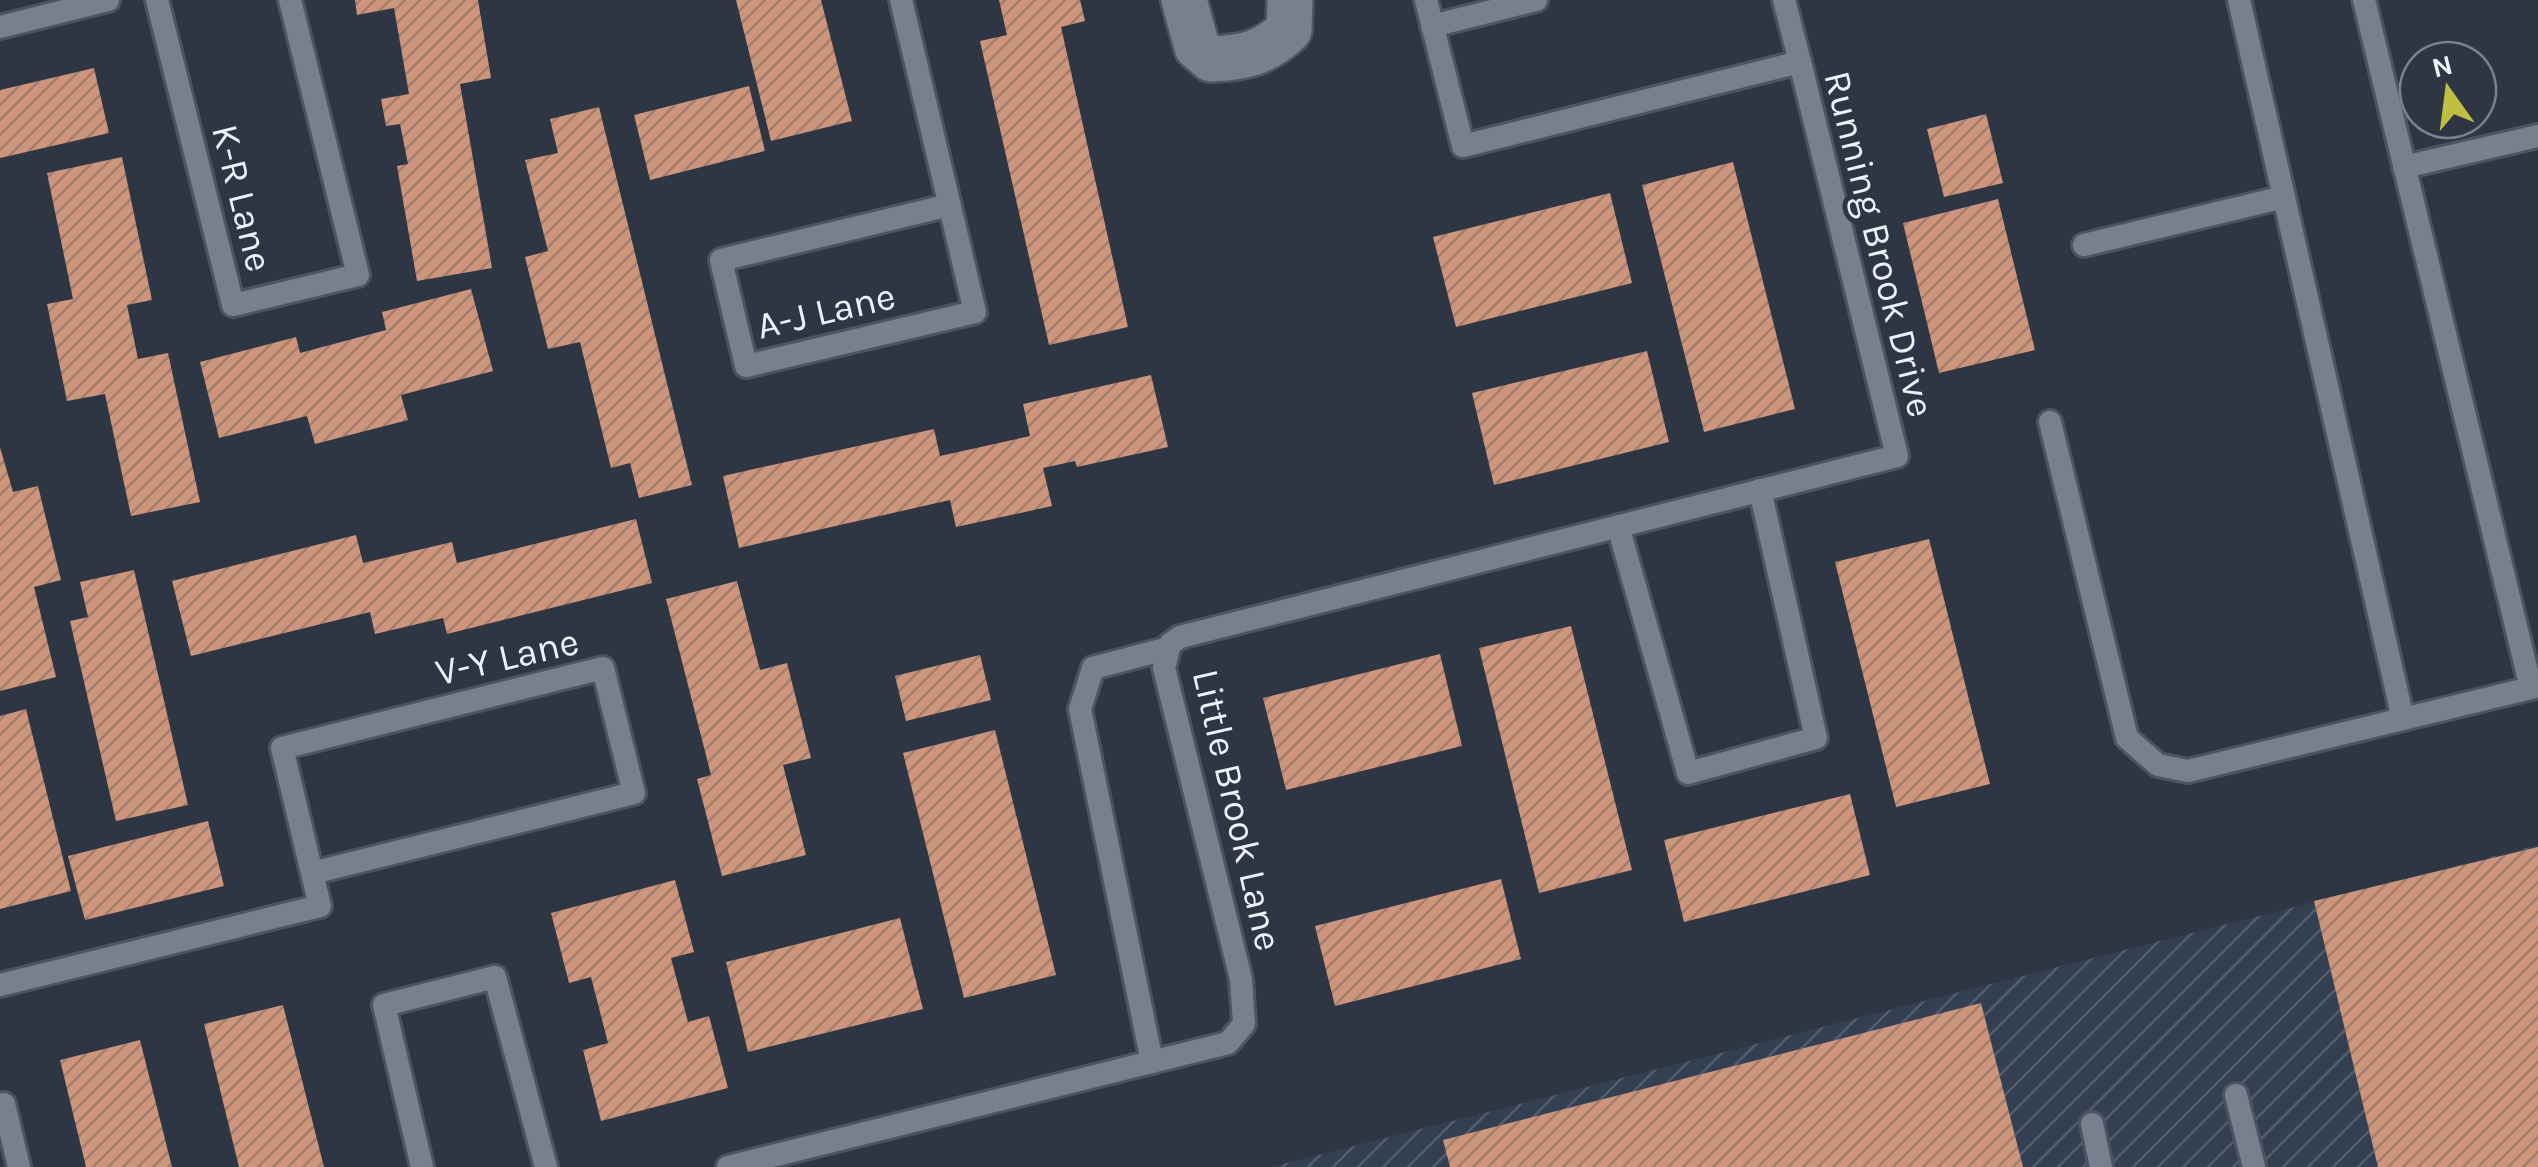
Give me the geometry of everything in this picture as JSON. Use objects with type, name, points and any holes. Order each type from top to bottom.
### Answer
[{"type":"street","points":[[1184,0],[1197,47],[1211,59],[1239,58],[1270,49],[1289,30],[1290,0]]},
{"type":"lane","points":[[0,27],[108,0]]},
{"type":"lane","name":"K-R Lane","points":[[157,0],[233,305],[358,275],[290,0]]},
{"type":"lane","name":"A-J Lane","points":[[900,0],[950,205],[975,312],[746,366],[720,260],[950,205]]},
{"type":"lane","name":"Running Brook Drive","points":[[1426,0],[1463,146],[1800,62],[1897,456]]},
{"type":"lane","points":[[1432,26],[1536,0]]},
{"type":"lane","points":[[1784,0],[1800,62]]},
{"type":"lane","points":[[2239,0],[2403,719]]},
{"type":"lane","points":[[2050,422],[2127,738],[2158,765],[2188,771],[2534,687],[2364,0]]},
{"type":"lane","points":[[2404,167],[2538,136]]},
{"type":"lane","points":[[2084,245],[2284,197]]},
{"type":"lane","name":"Little Brook Lane","points":[[728,1167],[1228,1044],[1244,1024],[1242,979],[1164,668],[1168,648],[1180,637],[1897,456]]},
{"type":"lane","points":[[1618,526],[1688,773],[1816,738],[1760,490]]},
{"type":"lane","points":[[1152,1062],[1080,709],[1093,668],[1168,648]]},
{"type":"lane","name":"V-Y Lane","points":[[0,986],[320,906],[312,873],[282,748],[602,668],[634,793],[312,873]]},
{"type":"lane","points":[[422,1167],[384,1005],[495,978],[546,1167]]},
{"type":"lane","points":[[2236,1094],[2254,1167]]},
{"type":"lane","points":[[4,1104],[19,1167]]},
{"type":"lane","points":[[2092,1124],[2101,1167]]},
{"type":"shaded area","points":[[2538,845],[2538,1167],[1271,1167]]},
{"type":"building","points":[[355,0],[478,0],[491,78],[460,84],[492,268],[417,281],[397,166],[408,164],[400,124],[386,126],[381,99],[409,94],[394,8],[357,15]]},
{"type":"building","points":[[736,0],[821,0],[852,121],[771,141]]},
{"type":"building","points":[[999,0],[1080,0],[1085,21],[1061,27],[1128,327],[1049,345],[980,41],[1007,35]]},
{"type":"building","points":[[94,68],[109,133],[0,158],[0,90]]},
{"type":"building","points":[[749,86],[765,151],[650,180],[634,115]]},
{"type":"building","points":[[599,107],[692,485],[639,498],[630,463],[611,468],[580,342],[548,349],[525,257],[548,251],[525,160],[558,153],[550,119]]},
{"type":"building","points":[[1986,114],[2003,183],[1944,197],[1927,129]]},
{"type":"building","points":[[122,157],[152,300],[127,305],[138,359],[168,353],[200,502],[131,516],[105,394],[67,401],[47,304],[73,299],[47,173]]},
{"type":"building","points":[[1733,162],[1795,409],[1704,432],[1642,185]]},
{"type":"building","points":[[1610,193],[1632,283],[1456,327],[1433,237]]},
{"type":"building","points":[[1998,199],[2035,350],[1939,373],[1903,223]]},
{"type":"building","points":[[471,289],[493,371],[401,395],[408,420],[315,444],[307,416],[219,438],[200,362],[296,337],[300,353],[386,330],[382,312]]},
{"type":"building","points":[[1647,351],[1669,442],[1494,485],[1472,393]]},
{"type":"building","points":[[1151,375],[1168,447],[1077,467],[1075,461],[1043,468],[1052,506],[956,527],[950,500],[739,548],[723,476],[934,429],[940,456],[1030,436],[1023,404]]},
{"type":"building","points":[[0,447],[13,492],[38,486],[61,580],[34,587],[56,677],[0,691]]},
{"type":"building","points":[[636,519],[652,583],[447,634],[443,618],[375,634],[370,612],[191,656],[172,581],[356,535],[363,563],[452,542],[457,563]]},
{"type":"building","points":[[1929,539],[1990,784],[1896,807],[1835,562]]},
{"type":"building","points":[[134,570],[188,805],[116,821],[70,621],[88,617],[80,582]]},
{"type":"building","points":[[737,581],[760,670],[787,663],[811,758],[783,765],[806,855],[722,876],[697,779],[711,775],[666,599]]},
{"type":"building","points":[[1571,626],[1632,870],[1539,893],[1479,648]]},
{"type":"building","points":[[1440,654],[1462,746],[1286,790],[1263,698]]},
{"type":"building","points":[[980,655],[991,700],[906,721],[895,676]]},
{"type":"building","points":[[26,709],[71,891],[0,909],[0,716]]},
{"type":"building","points":[[995,730],[1056,975],[964,998],[903,753]]},
{"type":"building","points":[[1850,794],[1870,875],[1684,922],[1664,840]]},
{"type":"building","points":[[208,821],[224,886],[85,920],[68,856]]},
{"type":"building","points":[[2538,847],[2538,1167],[2378,1167],[2314,901]]},
{"type":"building","points":[[1501,879],[1521,959],[1335,1006],[1315,926]]},
{"type":"building","points":[[675,880],[694,952],[671,958],[688,1022],[709,1016],[728,1088],[601,1121],[583,1050],[608,1043],[591,977],[569,983],[551,913]]},
{"type":"building","points":[[900,918],[923,1009],[748,1052],[726,962]]},
{"type":"building","points":[[1981,1003],[2023,1167],[1450,1167],[1443,1140]]},
{"type":"building","points":[[283,1005],[324,1167],[239,1167],[204,1024]]},
{"type":"building","points":[[140,1040],[172,1167],[86,1167],[60,1060]]}]
